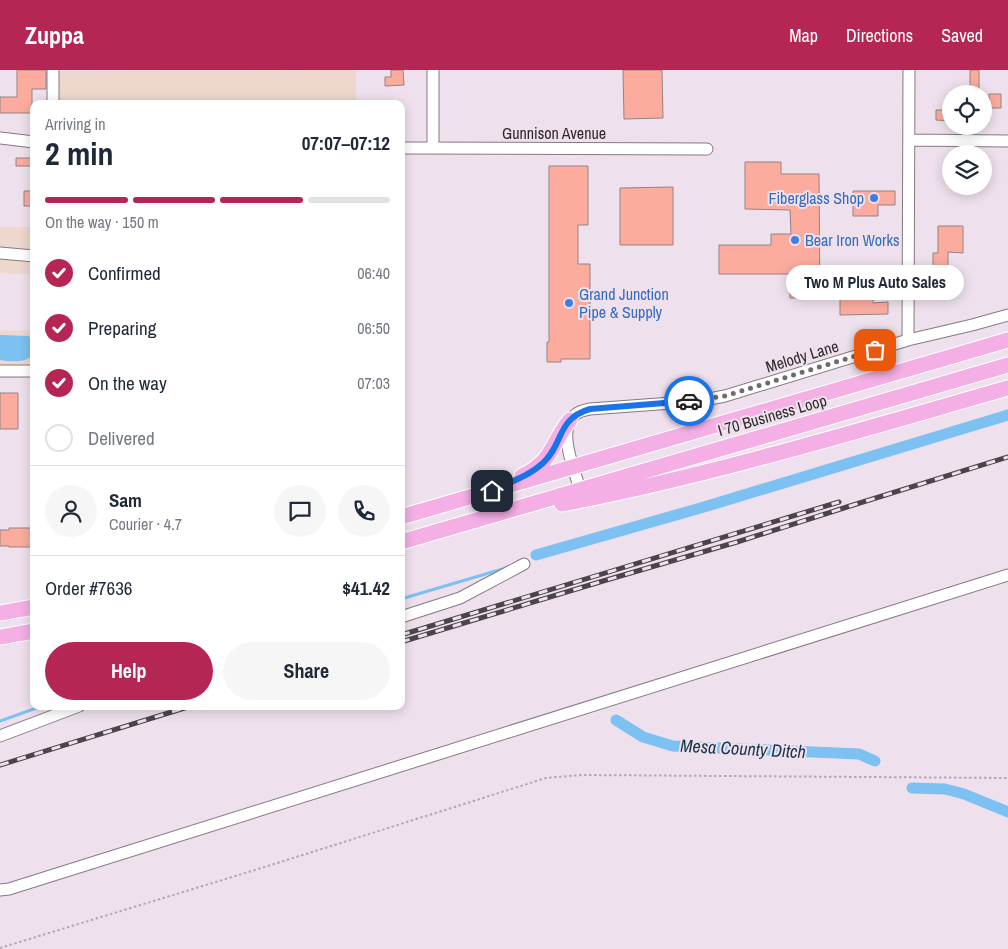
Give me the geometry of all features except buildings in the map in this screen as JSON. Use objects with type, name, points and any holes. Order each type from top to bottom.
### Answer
[{"type":"main road","name":"I 70 Business Loop","points":[[405,516],[1008,340]]},
{"type":"main road","name":"I 70 Business Loop","points":[[405,541],[1008,364]]},
{"type":"main road","points":[[479,520],[648,486],[745,463],[1008,388]]},
{"type":"main road","points":[[492,491],[528,474],[545,462],[570,420]]},
{"type":"main road","points":[[0,613],[30,608]]},
{"type":"main road","points":[[0,637],[30,632]]},
{"type":"street","points":[[53,70],[53,100]]},
{"type":"street","points":[[433,70],[433,148]]},
{"type":"street","points":[[908,340],[909,70]]},
{"type":"street","points":[[0,138],[30,142]]},
{"type":"street","points":[[909,140],[1008,141]]},
{"type":"street","name":"Gunnison Avenue","points":[[405,148],[707,149]]},
{"type":"street","points":[[0,253],[30,256]]},
{"type":"street","name":"Melody Lane","points":[[570,420],[576,414],[590,409],[725,396],[908,340],[1008,315]]},
{"type":"street","points":[[0,371],[30,371]]},
{"type":"street","points":[[570,420],[567,438],[580,490]]},
{"type":"street","points":[[405,616],[460,598],[524,564]]},
{"type":"street","points":[[0,890],[9,889],[1008,575]]},
{"type":"street","points":[[0,736],[68,710]]},
{"type":"path","points":[[0,948],[546,778],[581,775],[1008,778]]},
{"type":"shaded area","points":[[356,70],[356,100],[58,100],[58,71]]},
{"type":"shaded area","points":[[0,227],[30,227],[30,274],[0,273]]},
{"type":"shaded area","points":[[30,330],[30,378],[0,378],[0,331]]},
{"type":"water","points":[[0,335],[29,336],[30,358],[21,361],[0,360]]},
{"type":"waterway","points":[[536,555],[704,507],[1008,415]]},
{"type":"waterway","points":[[405,598],[506,568]]},
{"type":"waterway","points":[[0,721],[31,710]]},
{"type":"waterway","name":"Mesa County Ditch","points":[[616,720],[643,737],[673,746],[859,754],[875,761]]},
{"type":"waterway","name":"Mesa County Ditch","points":[[912,788],[945,789],[964,794],[1008,812]]},
{"type":"railway","points":[[405,641],[737,542],[1008,457]]},
{"type":"railway","points":[[405,634],[839,502]]},
{"type":"railway","points":[[0,765],[178,710]]},
{"type":"way so far","points":[[689,401],[725,396],[875,350]]},
{"type":"place","name":"Fiberglass Shop","points":[[874,198]]},
{"type":"place","name":"Bear Iron Works","points":[[795,240]]},
{"type":"place","name":"Grand Junction Pipe & Supply","points":[[569,303]]},
{"type":"place","name":"Two M Plus Auto Sales","points":[[875,350]]},
{"type":"route","points":[[492,491],[528,474],[545,462],[563,429],[576,414],[590,409],[689,401]]}]
